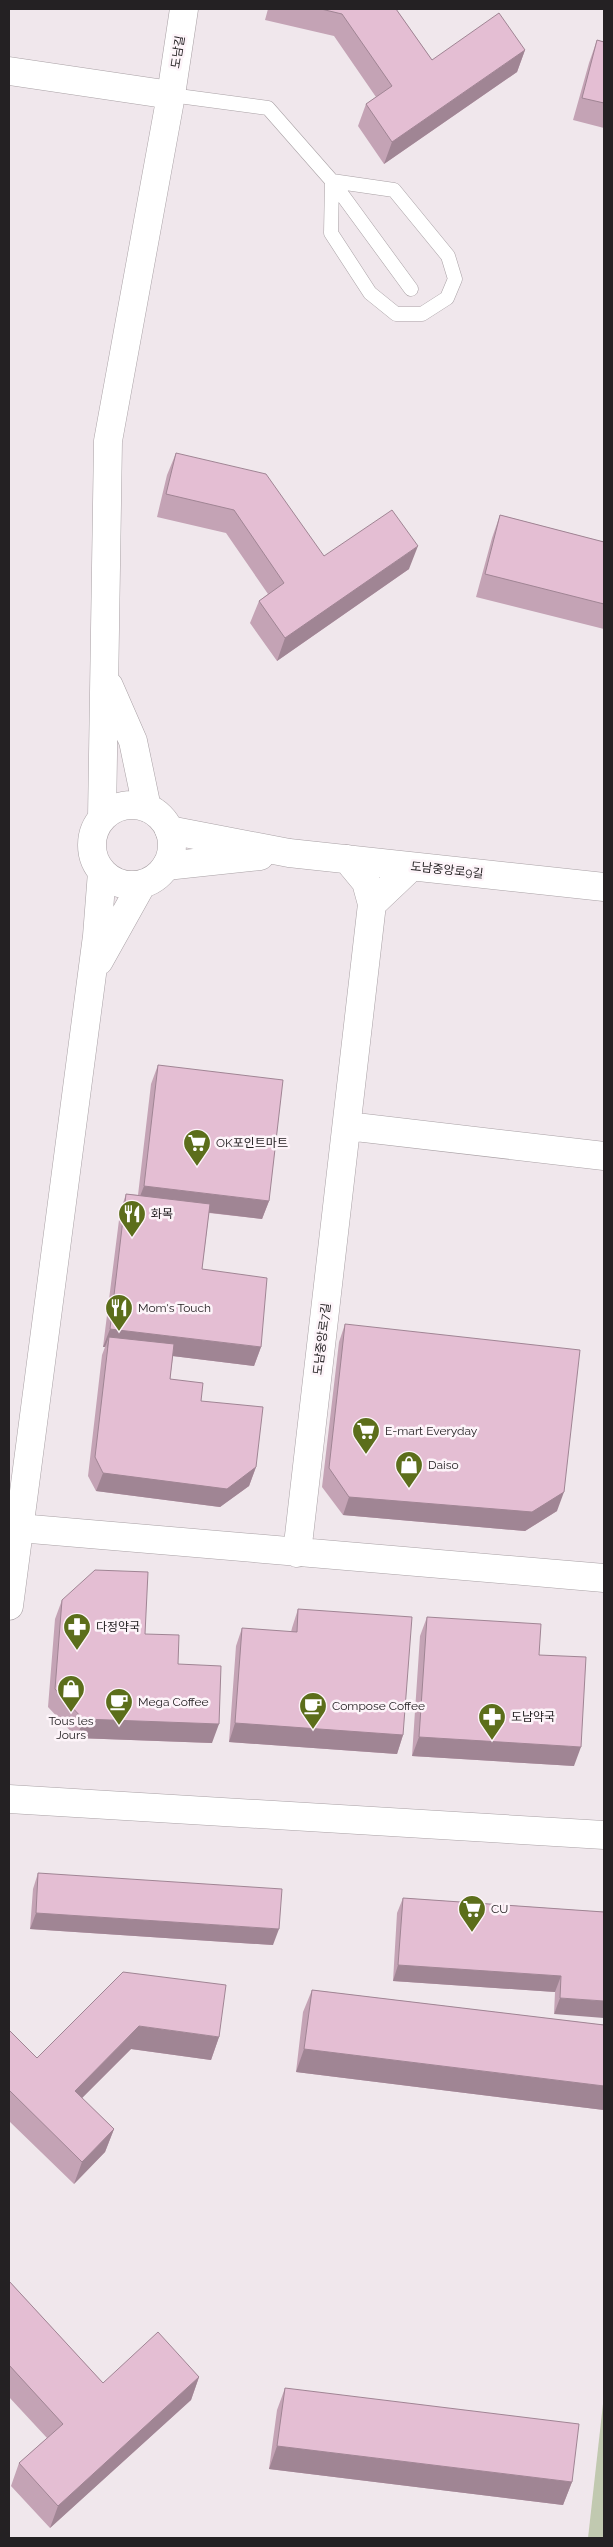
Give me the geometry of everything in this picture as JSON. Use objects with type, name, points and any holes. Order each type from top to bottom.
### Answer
[{"type":"street","name":"도남길","points":[[102,818],[106,678],[108,441],[171,95],[184,9]]},
{"type":"street","points":[[9,71],[171,95]]},
{"type":"street","points":[[106,678],[133,741],[147,808]]},
{"type":"street","points":[[9,1606],[92,973],[102,872],[92,850],[92,839],[102,818],[111,810],[135,804],[156,813],[169,830],[172,842],[171,854],[166,866],[151,880],[142,884],[120,883],[102,872]]},
{"type":"street","points":[[169,830],[289,853]]},
{"type":"street","points":[[166,866],[289,853]]},
{"type":"street","name":"도남중앙로9길","points":[[289,853],[604,887]]},
{"type":"street","points":[[347,859],[366,882],[372,904],[411,867]]},
{"type":"street","points":[[92,973],[142,884]]},
{"type":"street","name":"도남중앙로7길","points":[[297,1553],[372,904]]},
{"type":"street","points":[[347,1126],[604,1156]]},
{"type":"street","points":[[18,1528],[604,1578]]},
{"type":"street","points":[[9,1799],[604,1835]]},
{"type":"lane","points":[[171,95],[268,108],[332,181],[411,289]]},
{"type":"lane","points":[[332,181],[394,190],[448,256],[455,279],[447,298],[422,314],[396,314],[370,293],[330,233],[332,181]]},
{"type":"green space","points":[[604,2395],[604,2538],[588,2538]]},
{"type":"building","points":[[321,9],[396,9],[432,60],[499,13],[525,50],[392,142],[366,104],[392,86],[342,14]]},
{"type":"building","points":[[597,40],[604,42],[604,103],[582,98]]},
{"type":"building","points":[[176,453],[266,474],[324,556],[392,510],[418,546],[285,638],[259,601],[284,583],[234,510],[166,494]]},
{"type":"building","points":[[500,515],[604,542],[604,604],[485,574]]},
{"type":"building","points":[[158,1065],[283,1080],[269,1201],[144,1186]]},
{"type":"building","points":[[126,1194],[210,1204],[202,1269],[267,1278],[261,1347],[110,1329]]},
{"type":"building","points":[[345,1324],[580,1350],[564,1492],[532,1512],[349,1497],[329,1468]]},
{"type":"building","points":[[109,1337],[174,1344],[170,1379],[203,1383],[201,1401],[263,1407],[256,1467],[227,1489],[103,1473],[95,1457]]},
{"type":"building","points":[[95,1570],[148,1572],[145,1634],[179,1635],[178,1664],[221,1666],[219,1724],[83,1719],[55,1689],[62,1600]]},
{"type":"building","points":[[298,1609],[412,1617],[403,1735],[235,1723],[242,1628],[297,1632]]},
{"type":"building","points":[[427,1617],[541,1624],[539,1655],[586,1657],[581,1747],[419,1737]]},
{"type":"building","points":[[38,1873],[282,1889],[279,1929],[36,1913]]},
{"type":"building","points":[[403,1898],[604,1912],[604,2001],[560,1998],[561,1976],[398,1965]]},
{"type":"building","points":[[123,1972],[226,1985],[219,2037],[139,2026],[75,2091],[114,2129],[82,2162],[9,2090],[9,2030],[37,2058]]},
{"type":"building","points":[[312,1990],[604,2025],[604,2086],[304,2049]]},
{"type":"building","points":[[9,2281],[103,2383],[158,2332],[199,2377],[58,2506],[19,2463],[63,2424],[9,2365]]},
{"type":"building","points":[[285,2388],[579,2424],[572,2482],[277,2446]]},
{"type":"place","name":"OK포인트마트","points":[[197,1167]]},
{"type":"place","name":"화목","points":[[132,1238]]},
{"type":"place","name":"Mom's Touch","points":[[119,1332]]},
{"type":"place","name":"E-mart Everyday","points":[[366,1455]]},
{"type":"place","name":"Daiso","points":[[409,1489]]},
{"type":"place","name":"다정약국","points":[[77,1651]]},
{"type":"place","name":"Tous les Jours","points":[[71,1713]]},
{"type":"place","name":"Mega Coffee","points":[[119,1726]]},
{"type":"place","name":"Compose Coffee","points":[[313,1730]]},
{"type":"place","name":"도남약국","points":[[492,1741]]},
{"type":"place","name":"CU","points":[[472,1933]]}]
